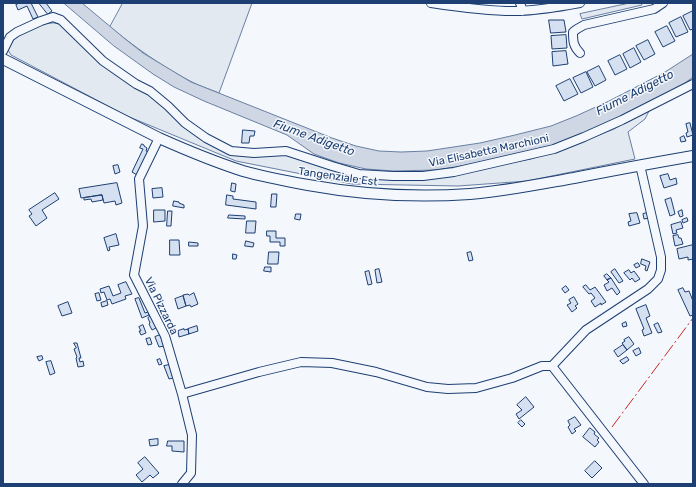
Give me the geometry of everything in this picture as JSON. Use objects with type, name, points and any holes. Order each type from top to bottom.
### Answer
[{"type":"main road","name":"Tangenziale Est","points":[[3,58],[179,147],[244,171],[277,180],[336,190],[414,196],[440,196],[499,191],[693,156]]},
{"type":"street","points":[[431,3],[496,11],[549,9],[580,3]]},
{"type":"street","points":[[520,3],[523,11]]},
{"type":"street","points":[[580,53],[575,48],[572,41],[573,32],[577,29],[584,25],[654,9],[663,3]]},
{"type":"street","name":"Via Elisabetta Marchioni","points":[[3,51],[10,37],[17,32],[54,17],[61,20],[103,61],[136,84],[150,91],[185,123],[206,138],[231,150],[254,153],[286,151],[359,174],[393,176],[423,176],[454,172],[554,149],[622,120],[693,84]]},
{"type":"street","name":"Via Pizzarda","points":[[159,138],[139,179],[142,226],[134,275],[165,336],[192,435],[191,474],[182,484]]},
{"type":"street","points":[[182,394],[259,372],[301,362],[332,363],[376,372],[427,386],[448,389],[476,388],[512,378],[542,366],[552,366],[586,330],[648,289],[658,279],[661,270],[661,257],[640,166]]},
{"type":"street","points":[[552,366],[644,484]]},
{"type":"shaded area","points":[[123,3],[252,3],[219,93],[193,83],[159,63],[110,27]]},
{"type":"shaded area","points":[[630,3],[641,3],[642,5],[582,19],[580,14]]},
{"type":"shaded area","points":[[54,23],[64,25],[84,46],[150,92],[230,152],[286,153],[357,176],[456,173],[531,159],[574,145],[614,129],[650,109],[645,119],[628,132],[635,159],[527,181],[458,186],[352,184],[236,161],[127,116],[11,55],[8,50],[17,35],[41,24]]},
{"type":"water","name":"Fiume Adigetto","points":[[64,3],[82,3],[143,53],[191,82],[332,138],[356,146],[379,151],[427,151],[480,143],[551,126],[609,101],[665,72],[693,54],[693,77],[637,110],[558,145],[467,165],[436,170],[393,171],[366,169],[339,163],[314,154],[287,135],[174,87],[114,46]]},
{"type":"building","points":[[20,3],[31,3],[38,17],[33,19],[27,6],[18,10],[16,5]]},
{"type":"building","points":[[39,3],[46,3],[52,11],[48,14]]},
{"type":"building","points":[[693,11],[693,29],[690,30],[683,16]]},
{"type":"building","points":[[681,17],[688,32],[676,37],[669,23]]},
{"type":"building","points":[[549,20],[564,20],[566,32],[551,33]]},
{"type":"building","points":[[667,26],[675,41],[663,47],[655,32]]},
{"type":"building","points":[[566,35],[567,48],[552,49],[551,36]]},
{"type":"building","points":[[648,40],[655,54],[644,60],[636,46]]},
{"type":"building","points":[[634,48],[641,62],[630,68],[623,54]]},
{"type":"building","points":[[566,51],[568,64],[553,66],[552,52]]},
{"type":"building","points":[[620,55],[627,69],[615,75],[608,61]]},
{"type":"building","points":[[599,66],[606,80],[595,86],[587,72]]},
{"type":"building","points":[[586,72],[593,87],[581,93],[573,78]]},
{"type":"building","points":[[570,79],[578,94],[564,101],[556,86]]},
{"type":"building","points":[[690,123],[693,135],[687,137],[686,133],[688,132],[686,124]]},
{"type":"building","points":[[243,130],[255,131],[254,136],[250,136],[249,143],[242,143]]},
{"type":"building","points":[[684,136],[686,141],[681,142],[680,138]]},
{"type":"building","points":[[142,144],[147,148],[146,151],[148,152],[137,175],[132,172],[143,149],[140,148]]},
{"type":"building","points":[[118,165],[120,172],[115,174],[113,166]]},
{"type":"building","points":[[668,174],[670,180],[676,178],[677,184],[664,188],[660,176]]},
{"type":"building","points":[[117,183],[122,203],[116,205],[115,201],[104,203],[102,195],[81,198],[79,189]]},
{"type":"building","points":[[232,183],[236,184],[235,192],[231,191]]},
{"type":"building","points":[[162,188],[163,197],[153,198],[152,189]]},
{"type":"building","points":[[55,193],[59,199],[42,210],[47,218],[36,226],[29,216],[32,214],[29,210]]},
{"type":"building","points":[[272,194],[277,194],[276,207],[271,207]]},
{"type":"building","points":[[102,195],[103,200],[92,202],[91,199],[84,200],[84,198]]},
{"type":"building","points":[[227,195],[233,196],[233,199],[256,202],[256,209],[226,205]]},
{"type":"building","points":[[671,198],[675,214],[670,216],[665,200]]},
{"type":"building","points":[[174,201],[184,205],[184,208],[173,206]]},
{"type":"building","points":[[154,210],[165,210],[165,221],[154,222]]},
{"type":"building","points":[[682,210],[683,216],[680,217],[678,212]]},
{"type":"building","points":[[168,211],[172,211],[171,226],[167,226]]},
{"type":"building","points":[[637,213],[640,223],[629,226],[628,222],[631,221],[629,214]]},
{"type":"building","points":[[647,213],[649,218],[644,219],[643,214]]},
{"type":"building","points":[[296,214],[301,214],[300,220],[295,219]]},
{"type":"building","points":[[229,215],[245,216],[245,219],[228,218]]},
{"type":"building","points":[[687,218],[688,221],[683,223],[682,220]]},
{"type":"building","points":[[247,221],[256,221],[255,233],[246,233]]},
{"type":"building","points":[[681,222],[683,228],[676,230],[677,233],[673,234],[671,225]]},
{"type":"building","points":[[267,231],[276,231],[276,238],[285,238],[285,246],[280,246],[280,242],[270,242],[270,236],[267,236]]},
{"type":"building","points":[[116,234],[119,245],[109,247],[110,250],[108,251],[104,238]]},
{"type":"building","points":[[678,235],[683,244],[675,246],[673,236]]},
{"type":"building","points":[[170,240],[179,240],[180,255],[170,255]]},
{"type":"building","points":[[246,241],[254,243],[253,247],[245,246]]},
{"type":"building","points":[[189,242],[198,243],[198,246],[189,246]]},
{"type":"building","points":[[693,245],[693,259],[688,260],[688,257],[679,259],[677,249]]},
{"type":"building","points":[[269,252],[279,252],[278,264],[268,264]]},
{"type":"building","points":[[471,252],[473,260],[469,261],[467,253]]},
{"type":"building","points":[[233,254],[237,255],[236,259],[233,259]]},
{"type":"building","points":[[642,259],[650,262],[647,271],[645,270],[646,266],[641,264]]},
{"type":"building","points":[[638,263],[640,266],[636,268],[634,265]]},
{"type":"building","points":[[265,267],[271,267],[271,272],[264,271]]},
{"type":"building","points":[[379,269],[382,282],[377,283],[375,270]]},
{"type":"building","points":[[615,269],[623,281],[619,283],[611,272]]},
{"type":"building","points":[[629,270],[631,273],[634,271],[640,279],[635,282],[632,278],[630,280],[624,273]]},
{"type":"building","points":[[369,271],[372,284],[368,285],[365,272]]},
{"type":"building","points":[[607,274],[611,278],[607,280],[604,276]]},
{"type":"building","points":[[611,278],[620,292],[617,295],[612,288],[607,291],[604,285],[609,282],[607,280]]},
{"type":"building","points":[[126,282],[132,294],[125,296],[126,299],[112,304],[110,299],[107,300],[104,292],[101,293],[100,289],[109,286],[113,296],[121,293],[118,285]]},
{"type":"building","points":[[586,285],[590,290],[595,287],[606,302],[595,307],[591,301],[595,298],[583,287]]},
{"type":"building","points":[[566,286],[569,290],[565,293],[562,289]]},
{"type":"building","points":[[683,288],[685,292],[689,291],[693,301],[693,315],[690,316],[678,290]]},
{"type":"building","points":[[99,293],[101,300],[97,301],[95,294]]},
{"type":"building","points":[[194,293],[198,304],[191,307],[190,305],[186,306],[183,295]]},
{"type":"building","points":[[183,296],[186,306],[178,309],[175,299]]},
{"type":"building","points":[[574,297],[578,304],[575,306],[577,308],[572,312],[567,305],[571,303],[569,300]]},
{"type":"building","points":[[139,298],[145,313],[148,312],[149,315],[142,318],[135,299]]},
{"type":"building","points":[[107,301],[108,305],[102,307],[101,303]]},
{"type":"building","points":[[68,302],[72,313],[62,316],[58,306]]},
{"type":"building","points":[[646,305],[650,316],[646,318],[652,333],[644,336],[642,330],[644,329],[636,309]]},
{"type":"building","points":[[152,315],[158,327],[152,330],[148,318]]},
{"type":"building","points":[[626,322],[627,326],[623,327],[622,324]]},
{"type":"building","points":[[658,323],[662,332],[658,333],[654,325]]},
{"type":"building","points":[[143,325],[146,333],[141,335],[139,327]]},
{"type":"building","points":[[197,326],[198,331],[189,334],[188,329]]},
{"type":"building","points":[[188,329],[189,334],[179,337],[178,331]]},
{"type":"building","points":[[160,335],[164,346],[159,347],[155,337]]},
{"type":"building","points":[[629,337],[634,344],[627,350],[622,343]]},
{"type":"building","points":[[150,338],[152,344],[148,345],[146,339]]},
{"type":"building","points":[[74,343],[77,343],[81,358],[79,358],[80,362],[83,361],[84,366],[78,367]]},
{"type":"building","points":[[623,345],[627,350],[618,357],[614,351]]},
{"type":"building","points":[[639,348],[641,353],[636,356],[633,351]]},
{"type":"building","points":[[42,356],[43,359],[39,361],[37,357]]},
{"type":"building","points":[[627,357],[629,360],[623,364],[620,361]]},
{"type":"building","points":[[160,359],[162,364],[159,365],[157,360]]},
{"type":"building","points":[[51,361],[55,373],[50,375],[46,362]]},
{"type":"building","points":[[169,365],[173,378],[169,379],[164,366]]},
{"type":"building","points":[[526,397],[534,407],[519,419],[516,414],[522,410],[517,405]]},
{"type":"building","points":[[575,417],[581,425],[574,429],[576,431],[572,434],[568,427],[570,425],[568,421]]},
{"type":"building","points":[[521,420],[525,424],[522,427],[518,423]]},
{"type":"building","points":[[590,428],[599,438],[597,440],[599,442],[595,447],[583,437]]},
{"type":"building","points":[[158,439],[158,445],[150,446],[149,440]]},
{"type":"building","points":[[168,441],[184,441],[184,452],[172,451],[172,446],[167,446]]},
{"type":"building","points":[[145,457],[159,473],[153,478],[150,475],[142,482],[136,475],[143,469],[138,463]]},
{"type":"building","points":[[595,461],[602,468],[592,478],[585,471]]},
{"type":"power","points":[[612,427],[693,318]]}]
